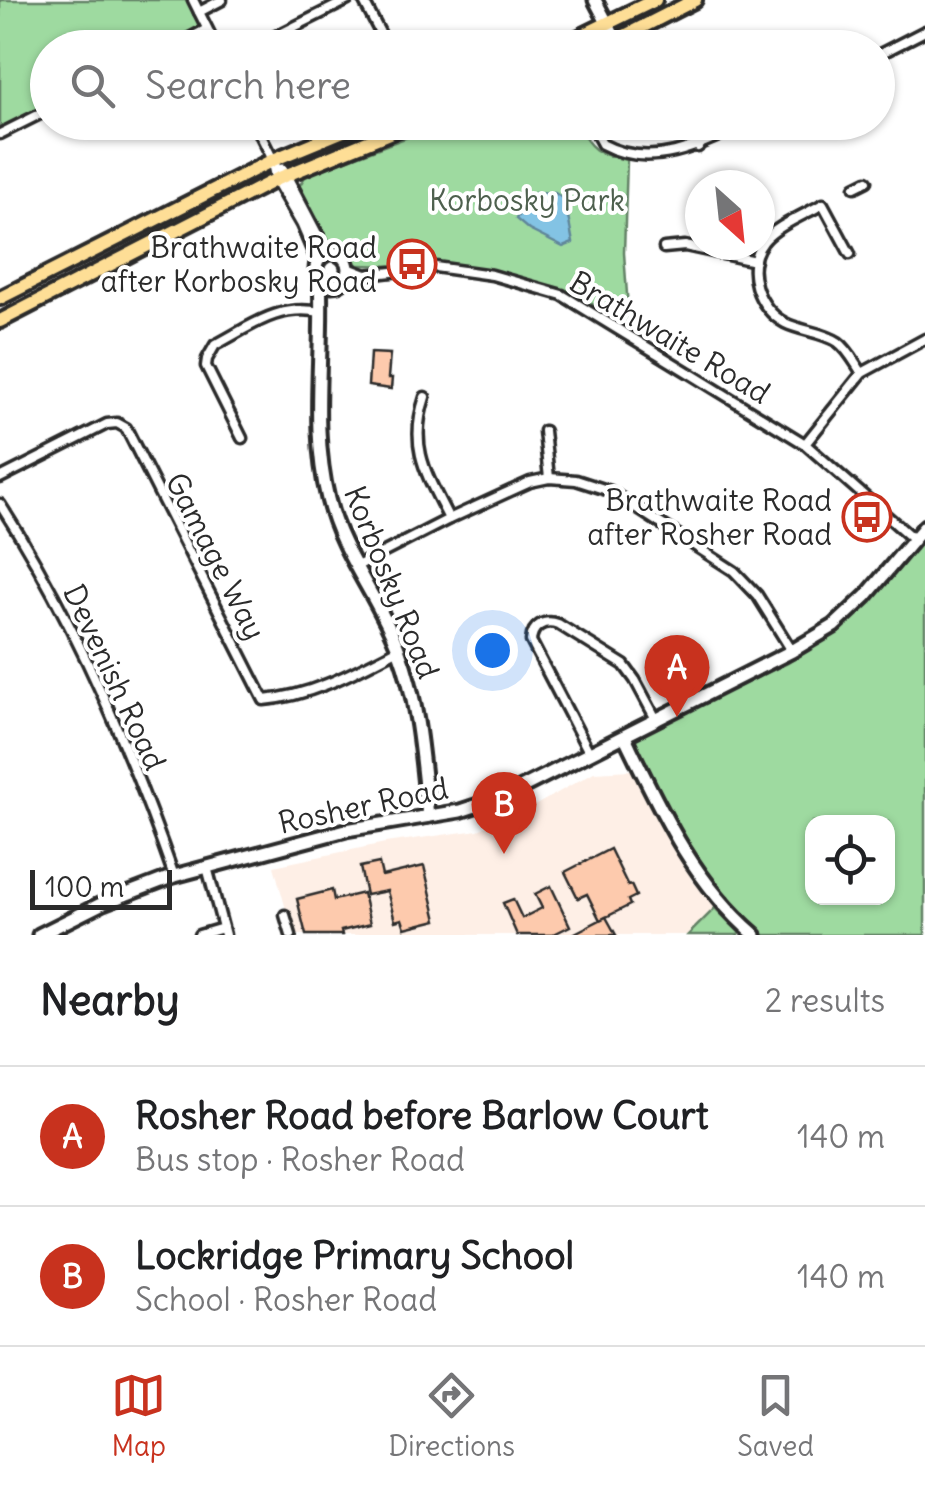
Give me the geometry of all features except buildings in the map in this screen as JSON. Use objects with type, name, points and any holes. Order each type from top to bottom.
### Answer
[{"type":"main road","points":[[595,30],[655,0]]},
{"type":"main road","points":[[636,30],[695,0]]},
{"type":"main road","points":[[0,298],[273,160],[321,140]]},
{"type":"main road","points":[[0,321],[282,177],[372,140]]},
{"type":"street","points":[[193,0],[208,29]]},
{"type":"street","points":[[199,12],[222,0]]},
{"type":"street","points":[[288,30],[348,0]]},
{"type":"street","points":[[364,0],[379,30]]},
{"type":"street","points":[[595,0],[611,30]]},
{"type":"street","points":[[895,46],[925,31]]},
{"type":"street","points":[[0,134],[30,119]]},
{"type":"street","points":[[263,140],[322,257]]},
{"type":"street","points":[[600,140],[632,154],[676,153],[711,140]]},
{"type":"street","points":[[695,140],[698,147]]},
{"type":"street","points":[[855,187],[867,181]]},
{"type":"street","points":[[850,254],[824,204],[764,240],[756,261],[754,283],[770,313],[783,322],[838,342],[862,373]]},
{"type":"street","points":[[664,248],[685,246],[756,261]]},
{"type":"street","points":[[242,438],[206,366],[210,350],[276,313],[321,309],[348,268],[341,256],[322,257]]},
{"type":"street","points":[[322,257],[316,270],[320,279],[328,284],[340,282]]},
{"type":"street","name":"Brathwaite Road","points":[[340,282],[435,267],[492,275],[562,294],[805,444],[912,538]]},
{"type":"street","name":"Brathwaite Road","points":[[348,268],[366,275]]},
{"type":"street","name":"Korbosky Road","points":[[320,279],[318,408],[329,503],[398,649],[418,720],[428,816]]},
{"type":"street","points":[[805,444],[862,373],[925,339]]},
{"type":"street","points":[[425,398],[418,419],[420,458],[449,519]]},
{"type":"street","name":"Gamage Way","points":[[0,478],[107,424],[117,423],[126,428],[264,700],[331,683],[398,649]]},
{"type":"street","points":[[544,431],[549,478]]},
{"type":"street","points":[[356,566],[530,482],[549,478],[576,480],[610,492],[734,572],[757,595],[792,651]]},
{"type":"street","name":"Devenish Road","points":[[0,504],[29,549],[124,740],[174,876]]},
{"type":"street","name":"Rosher Road","points":[[39,935],[57,931],[102,904],[174,876],[346,830],[492,802],[626,737],[834,626],[866,596],[925,526]]},
{"type":"street","points":[[590,754],[531,642],[539,624],[558,624],[624,665],[657,721]]},
{"type":"street","points":[[626,737],[692,866],[750,934]]},
{"type":"street","points":[[199,935],[224,932],[207,867]]},
{"type":"street","points":[[285,915],[290,935]]},
{"type":"shaded area","points":[[632,770],[692,880],[715,908],[688,935],[293,935],[274,866],[385,843],[478,830],[529,809],[594,772]]},
{"type":"green space","points":[[0,0],[193,0],[205,30],[30,30],[30,119],[0,134]]},
{"type":"green space","name":"Korbosky Park","points":[[400,140],[586,140],[608,155],[627,160],[624,253],[629,322],[564,290],[473,268],[358,265],[325,249],[298,188],[306,175]]},
{"type":"green space","points":[[925,537],[925,935],[754,935],[720,901],[626,740],[788,663],[837,630]]},
{"type":"green space","points":[[715,908],[738,935],[688,935]]},
{"type":"water","points":[[535,193],[555,193],[565,200],[573,243],[563,247],[516,219]]},
{"type":"place","name":"Brathwaite Road after Korbosky Road","points":[[412,264]]},
{"type":"place","name":"Brathwaite Road after Rosher Road","points":[[867,517]]},
{"type":"place","name":"Rosher Road before Barlow Court","points":[[677,717]]},
{"type":"place","name":"Lockridge Primary School","points":[[504,854]]}]
